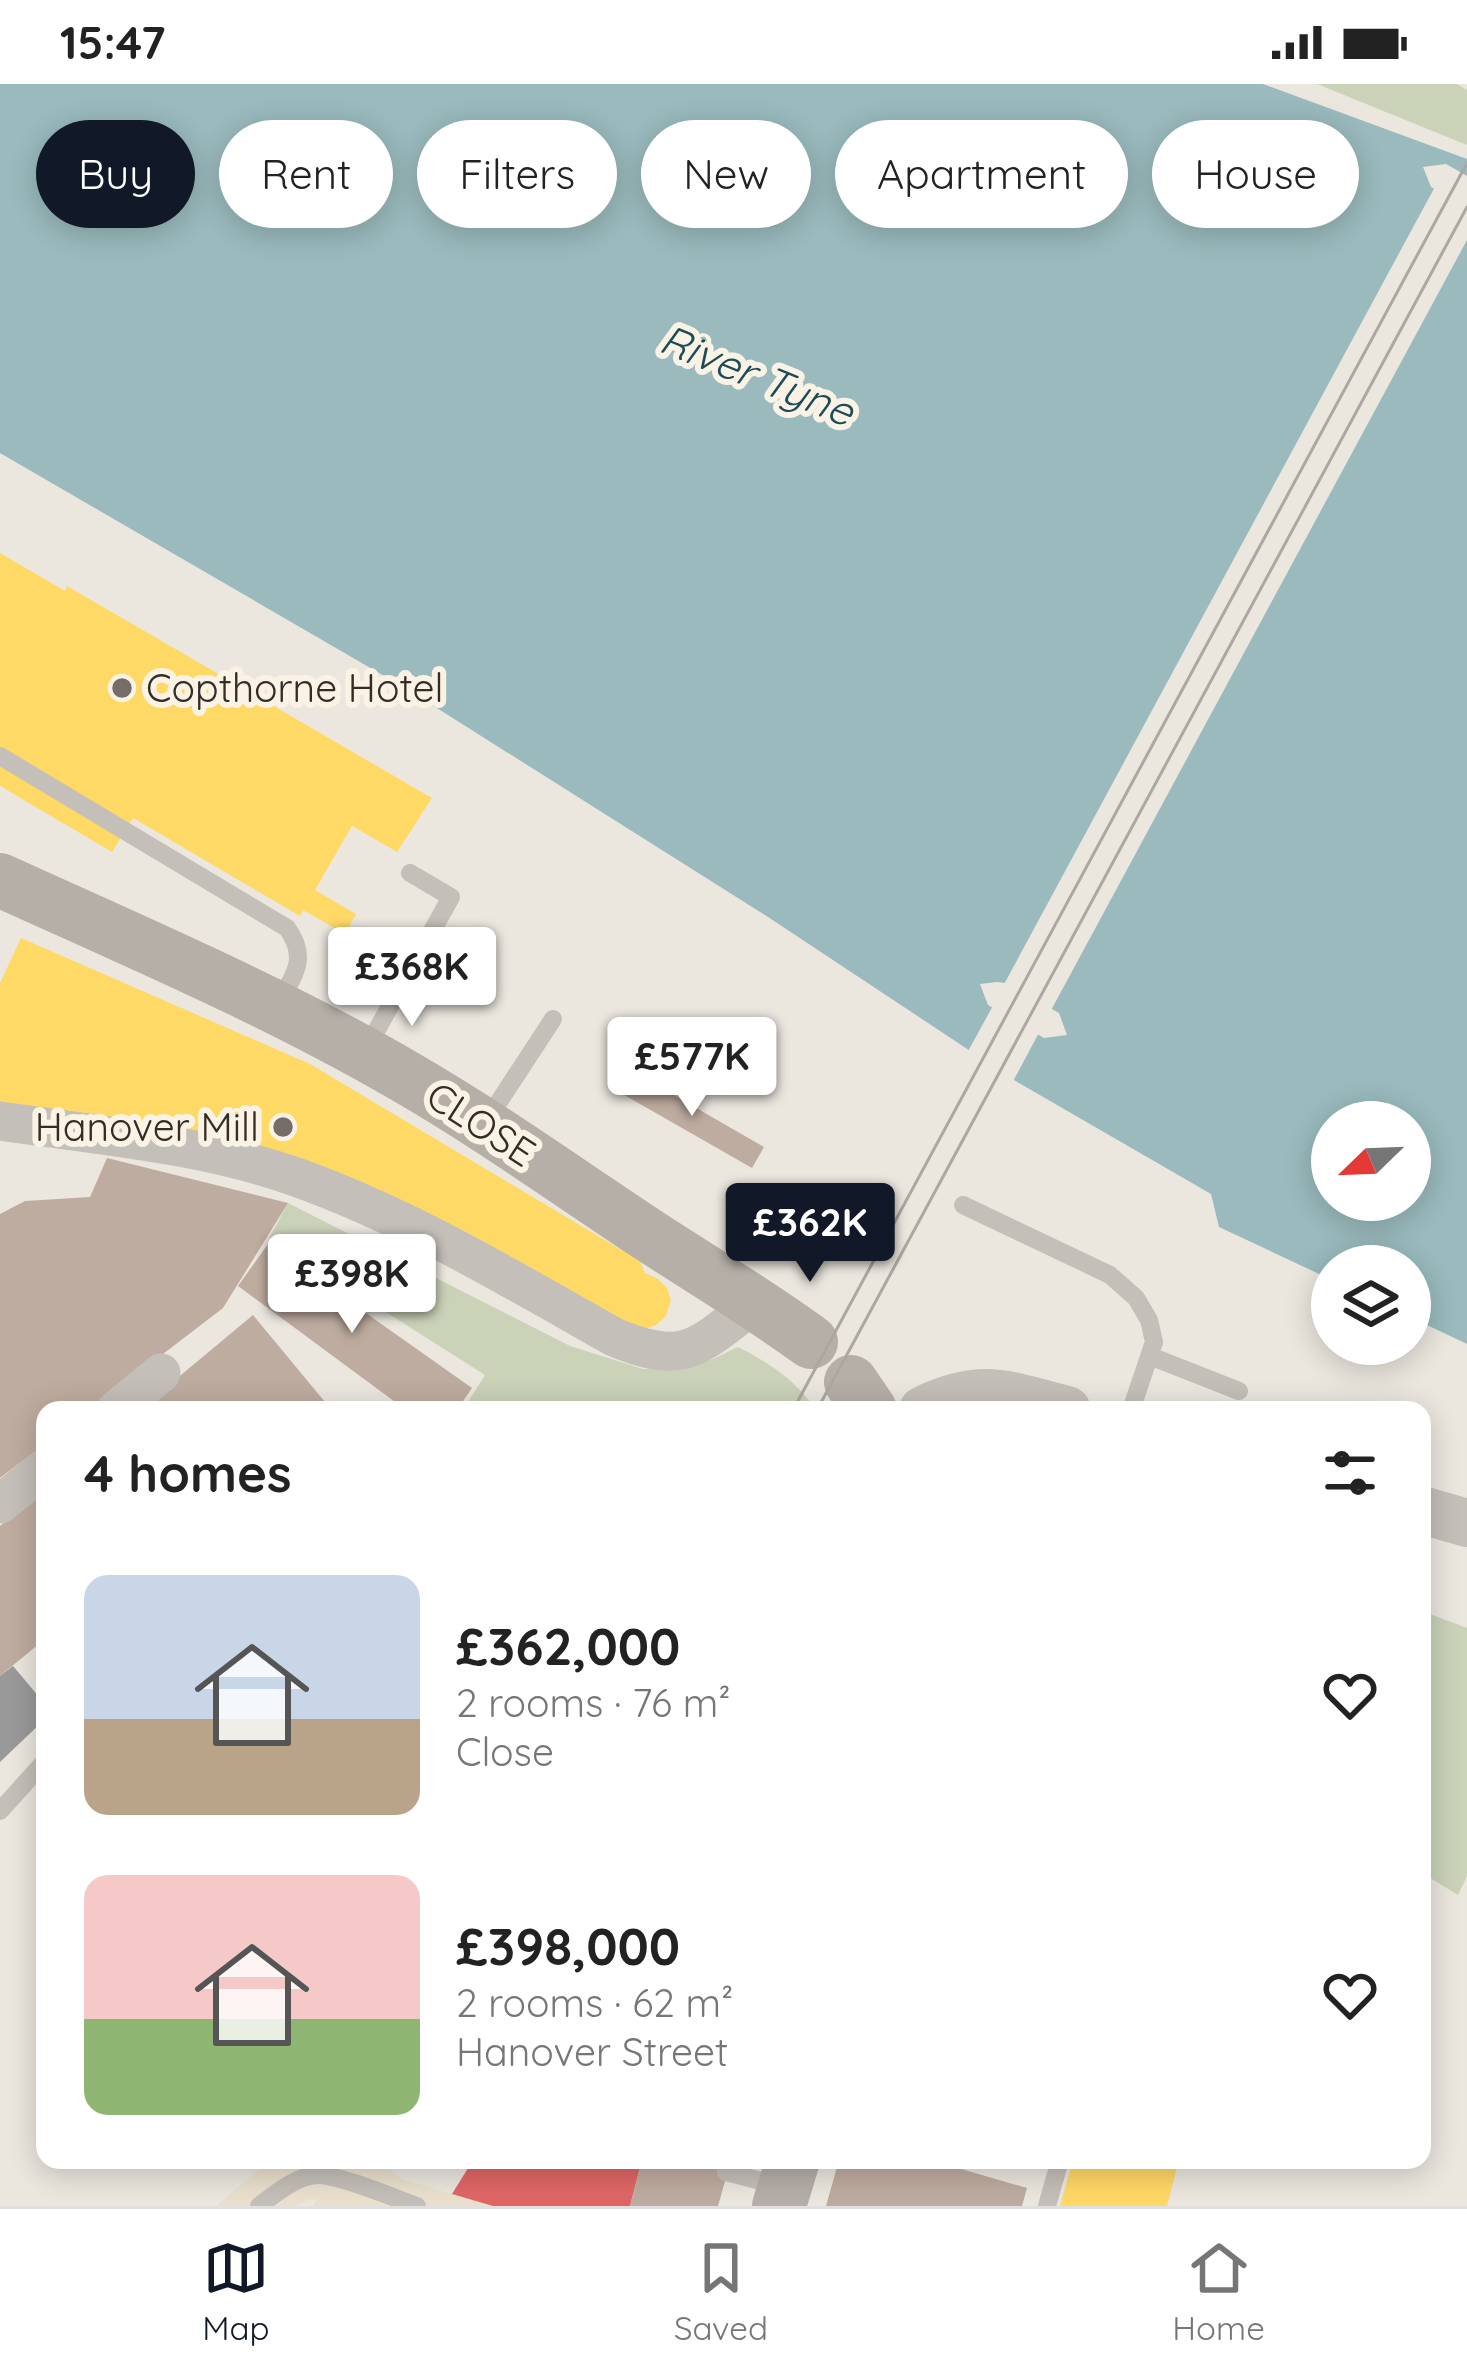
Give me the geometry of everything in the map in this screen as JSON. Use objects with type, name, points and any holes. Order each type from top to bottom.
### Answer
[{"type":"main road","name":"CLOSE","points":[[0,880],[224,983],[363,1054],[484,1124],[811,1342]]},
{"type":"street","points":[[0,1121],[192,1150],[293,1176],[397,1219],[646,1351],[670,1354],[701,1344],[757,1302]]},
{"type":"street","points":[[127,1401],[160,1373]]},
{"type":"street","points":[[946,1401],[969,1392],[1032,1401]]},
{"type":"street","points":[[0,1504],[36,1475]]},
{"type":"street","points":[[1431,1513],[1467,1523]]},
{"type":"lane","points":[[0,756],[286,928],[298,942],[298,969],[275,1009]]},
{"type":"lane","points":[[363,1054],[451,897],[410,873]]},
{"type":"lane","points":[[484,1124],[554,1018]]},
{"type":"lane","points":[[963,1205],[1110,1275],[1136,1298],[1149,1320],[1154,1342],[1134,1401]]},
{"type":"lane","points":[[1150,1356],[1239,1391]]},
{"type":"lane","points":[[0,1811],[36,1771]]},
{"type":"lane","points":[[1047,2206],[1057,2169]]},
{"type":"lane","points":[[726,2172],[786,2184]]},
{"type":"lane","points":[[259,2206],[288,2185],[316,2175],[417,2206]]},
{"type":"green space","points":[[1317,84],[1457,84],[1467,90],[1467,145]]},
{"type":"green space","points":[[288,1203],[570,1346],[643,1369],[680,1368],[738,1347],[781,1373],[809,1401],[469,1401],[485,1375],[269,1238]]},
{"type":"green space","points":[[1431,1614],[1467,1628],[1467,1876],[1458,1895],[1431,1878]]},
{"type":"shaded area","points":[[259,2169],[390,2169],[401,2179],[493,2206],[313,2206],[317,2200],[310,2199],[296,2206],[216,2206]]},
{"type":"water","name":"River Tyne","points":[[0,84],[1263,84],[1467,159],[1467,176],[1446,164],[1423,167],[1431,187],[1467,208],[1467,1344],[1431,1327],[1431,1245],[1311,1245],[1311,1270],[1219,1227],[1211,1194],[1014,1080],[768,917],[410,691],[0,453]],"holes":[[[1005,983],[1059,1013],[1067,1035],[1044,1038],[988,1005],[980,984]]]},
{"type":"pier","points":[[1437,183],[1467,201],[1467,240],[1049,1014],[1002,988]]},
{"type":"pier","points":[[995,1002],[1041,1029],[1011,1085],[966,1055]]},
{"type":"building: Homes","name":"Copthorne Hotel","points":[[0,553],[65,591],[67,586],[432,798],[397,852],[352,826],[315,890],[356,914],[345,934],[303,910],[300,916],[133,818],[112,852],[0,786]]},
{"type":"building: Homes","name":"Hanover Mill","points":[[21,938],[310,1064],[640,1261],[645,1273],[667,1288],[671,1300],[666,1316],[640,1331],[196,1135],[0,1102],[0,983]]},
{"type":"building: Homes","points":[[1070,2169],[1177,2169],[1167,2206],[1060,2206]]},
{"type":"building: Shops","points":[[467,2169],[640,2169],[630,2206],[493,2206],[452,2194]]},
{"type":"building: Industry","points":[[13,1666],[36,1693],[36,1728],[0,1762],[0,1676]]},
{"type":"building: Other","points":[[632,1071],[764,1147],[752,1168],[619,1092]]},
{"type":"building: Other","points":[[107,1158],[288,1203],[223,1308],[102,1401],[36,1401],[36,1451],[0,1478],[0,1214],[25,1201],[90,1197]]},
{"type":"building: Other","points":[[268,1244],[472,1388],[463,1401],[394,1401],[238,1286]]},
{"type":"building: Other","points":[[253,1315],[324,1401],[150,1401]]},
{"type":"building: Other","points":[[36,1496],[36,1646],[0,1676],[0,1526]]},
{"type":"building: Other","points":[[640,2169],[728,2169],[718,2206],[630,2206]]},
{"type":"building: Other","points":[[836,2169],[961,2169],[1027,2188],[1022,2206],[826,2206]]},
{"type":"tram line","points":[[798,1401],[1467,163]]},
{"type":"tram line","points":[[822,1401],[1467,207]]},
{"type":"place","name":"Copthorne Hotel","points":[[122,688]]},
{"type":"place","name":"Hanover Mill","points":[[283,1127]]}]
